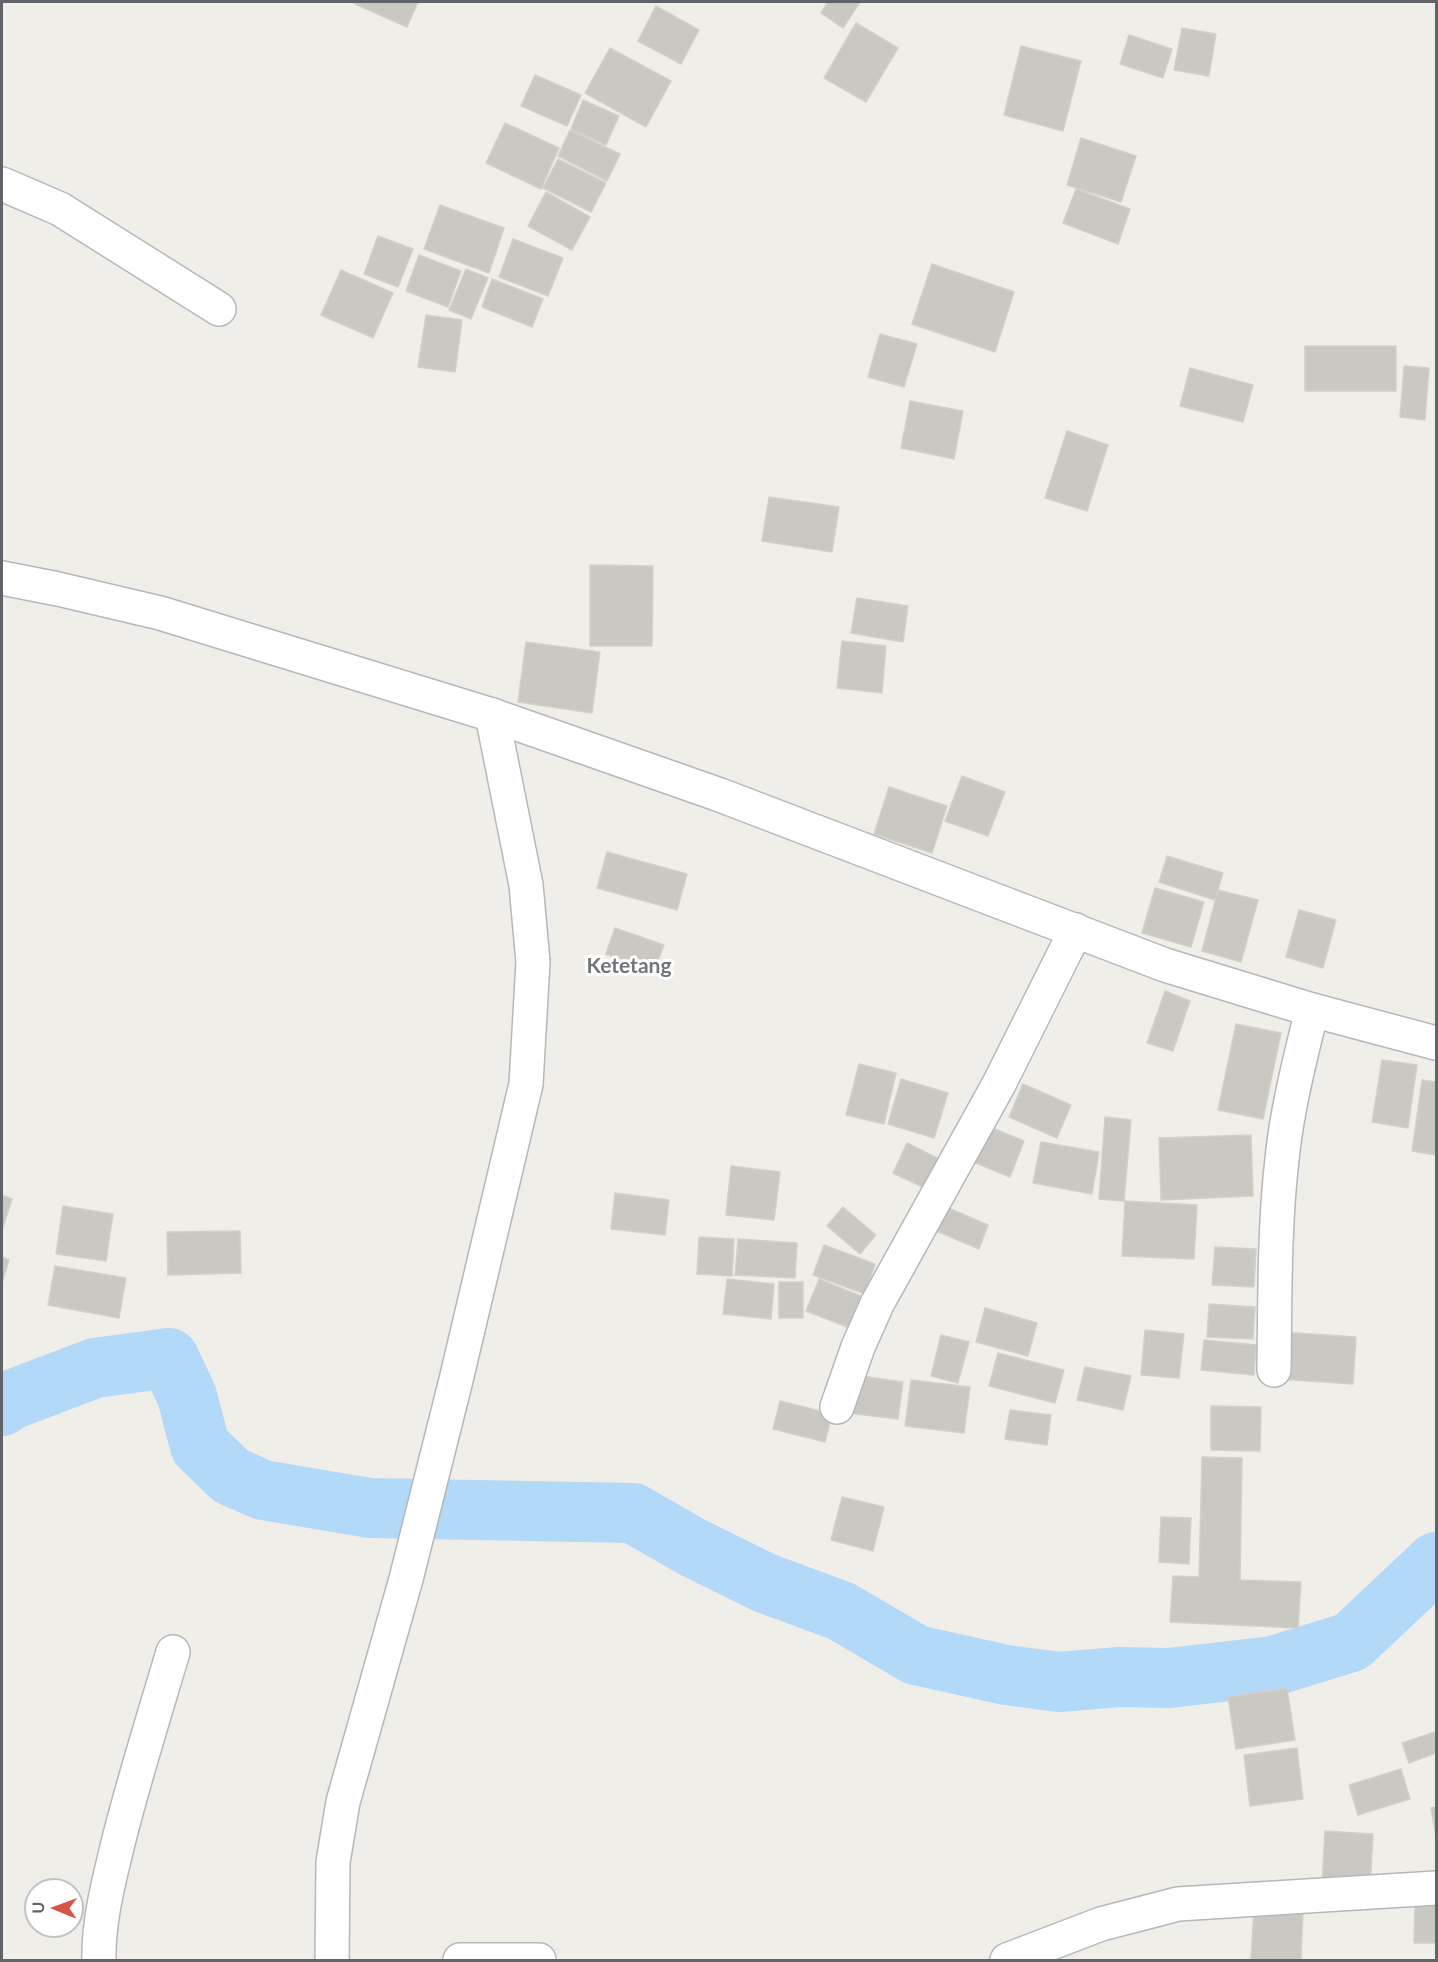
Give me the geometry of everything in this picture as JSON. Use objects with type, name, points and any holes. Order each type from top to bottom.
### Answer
[{"type":"street","points":[[2,184],[60,209],[219,309]]},
{"type":"street","points":[[2,578],[160,613],[492,715],[720,795],[1165,965],[1312,1010],[1437,1043]]},
{"type":"street","points":[[332,1960],[333,1862],[343,1802],[406,1579],[526,1084],[533,962],[526,885],[492,715]]},
{"type":"street","points":[[837,1407],[858,1347],[877,1304],[999,1084],[1076,930]]},
{"type":"street","points":[[1274,1370],[1276,1245],[1282,1159],[1291,1098],[1312,1010]]},
{"type":"street","points":[[99,1960],[99,1941],[108,1884],[126,1811],[173,1652]]},
{"type":"street","points":[[1007,1960],[1101,1924],[1179,1904],[1437,1888]]},
{"type":"street","points":[[460,1960],[539,1960]]},
{"type":"building","points":[[355,2],[418,2],[407,27],[355,4]]},
{"type":"building","points":[[828,2],[860,2],[843,28],[821,13]]},
{"type":"building","points":[[656,6],[699,30],[681,64],[638,41]]},
{"type":"building","points":[[856,23],[898,48],[866,102],[824,78]]},
{"type":"building","points":[[1182,28],[1216,34],[1209,76],[1174,70]]},
{"type":"building","points":[[1129,35],[1172,49],[1163,78],[1120,64]]},
{"type":"building","points":[[1021,46],[1081,61],[1063,131],[1004,115]]},
{"type":"building","points":[[610,48],[671,81],[646,127],[585,93]]},
{"type":"building","points":[[535,75],[581,95],[567,126],[521,106]]},
{"type":"building","points":[[583,100],[619,116],[606,145],[571,129]]},
{"type":"building","points":[[505,123],[559,148],[541,189],[486,163]]},
{"type":"building","points":[[570,130],[620,154],[607,181],[558,156]]},
{"type":"building","points":[[1081,138],[1136,156],[1121,202],[1067,185]]},
{"type":"building","points":[[558,159],[606,183],[591,212],[543,188]]},
{"type":"building","points":[[1076,189],[1130,209],[1118,244],[1063,223]]},
{"type":"building","points":[[546,192],[590,217],[572,250],[528,226]]},
{"type":"building","points":[[440,205],[504,228],[489,273],[424,249]]},
{"type":"building","points":[[378,236],[413,249],[398,287],[364,274]]},
{"type":"building","points":[[513,239],[563,258],[548,296],[499,277]]},
{"type":"building","points":[[419,255],[461,271],[448,307],[406,291]]},
{"type":"building","points":[[932,264],[1014,292],[995,352],[912,324]]},
{"type":"building","points":[[466,269],[488,278],[471,319],[449,310]]},
{"type":"building","points":[[341,270],[393,293],[373,338],[321,315]]},
{"type":"building","points":[[492,279],[543,299],[532,327],[482,307]]},
{"type":"building","points":[[426,315],[462,320],[455,372],[418,367]]},
{"type":"building","points":[[880,334],[917,344],[904,387],[868,377]]},
{"type":"building","points":[[1305,346],[1396,346],[1396,391],[1305,391]]},
{"type":"building","points":[[1404,366],[1429,368],[1425,420],[1400,417]]},
{"type":"building","points":[[1190,368],[1253,385],[1243,422],[1180,406]]},
{"type":"building","points":[[910,401],[963,411],[954,459],[901,448]]},
{"type":"building","points":[[1067,431],[1108,445],[1087,511],[1045,498]]},
{"type":"building","points":[[769,497],[839,507],[832,552],[762,541]]},
{"type":"building","points":[[590,565],[653,566],[652,646],[590,646]]},
{"type":"building","points":[[857,598],[908,606],[903,642],[851,633]]},
{"type":"building","points":[[842,641],[886,646],[882,693],[837,688]]},
{"type":"building","points":[[526,642],[600,652],[592,713],[518,702]]},
{"type":"building","points":[[962,776],[1005,792],[988,836],[945,821]]},
{"type":"building","points":[[889,787],[947,806],[932,853],[874,834]]},
{"type":"building","points":[[607,852],[687,874],[677,910],[597,888]]},
{"type":"building","points":[[1167,856],[1223,873],[1215,900],[1159,882]]},
{"type":"building","points":[[1155,888],[1204,902],[1191,947],[1142,933]]},
{"type":"building","points":[[1218,890],[1258,900],[1241,962],[1202,951]]},
{"type":"building","points":[[1299,910],[1336,920],[1323,968],[1286,957]]},
{"type":"building","points":[[615,928],[664,945],[654,971],[606,954]]},
{"type":"building","points":[[1165,991],[1190,1001],[1173,1051],[1147,1043]]},
{"type":"building","points":[[1236,1024],[1281,1033],[1263,1119],[1218,1110]]},
{"type":"building","points":[[1382,1060],[1417,1065],[1408,1128],[1372,1122]]},
{"type":"building","points":[[859,1064],[896,1073],[884,1124],[846,1115]]},
{"type":"building","points":[[901,1079],[948,1093],[934,1138],[888,1124]]},
{"type":"building","points":[[1422,1080],[1436,1082],[1436,1155],[1412,1151]]},
{"type":"building","points":[[1023,1084],[1071,1105],[1057,1138],[1009,1117]]},
{"type":"building","points":[[1105,1117],[1131,1120],[1124,1201],[1099,1199]]},
{"type":"building","points":[[985,1125],[1024,1141],[1010,1177],[971,1161]]},
{"type":"building","points":[[1251,1135],[1253,1196],[1161,1200],[1159,1138]]},
{"type":"building","points":[[1041,1142],[1099,1152],[1092,1194],[1033,1183]]},
{"type":"building","points":[[907,1143],[945,1162],[931,1191],[893,1173]]},
{"type":"building","points":[[731,1166],[780,1172],[774,1220],[726,1215]]},
{"type":"building","points":[[615,1193],[669,1200],[665,1235],[611,1229]]},
{"type":"building","points":[[2,1195],[12,1199],[2,1230]]},
{"type":"building","points":[[1125,1201],[1197,1205],[1194,1259],[1122,1256]]},
{"type":"building","points":[[63,1206],[113,1214],[106,1261],[56,1254]]},
{"type":"building","points":[[944,1206],[988,1225],[979,1249],[934,1230]]},
{"type":"building","points":[[843,1207],[876,1235],[860,1254],[827,1226]]},
{"type":"building","points":[[240,1231],[241,1273],[168,1275],[167,1232]]},
{"type":"building","points":[[699,1237],[734,1239],[732,1276],[697,1274]]},
{"type":"building","points":[[738,1239],[797,1243],[795,1278],[735,1275]]},
{"type":"building","points":[[824,1245],[875,1264],[865,1294],[813,1275]]},
{"type":"building","points":[[1215,1247],[1256,1249],[1254,1287],[1212,1285]]},
{"type":"building","points":[[2,1257],[9,1260],[2,1283]]},
{"type":"building","points":[[55,1266],[126,1278],[119,1318],[48,1305]]},
{"type":"building","points":[[727,1279],[774,1284],[771,1319],[723,1314]]},
{"type":"building","points":[[819,1279],[868,1299],[855,1330],[806,1311]]},
{"type":"building","points":[[779,1282],[803,1282],[803,1318],[779,1318]]},
{"type":"building","points":[[1209,1304],[1255,1307],[1253,1339],[1207,1337]]},
{"type":"building","points":[[985,1308],[1037,1323],[1028,1356],[976,1342]]},
{"type":"building","points":[[1145,1330],[1184,1334],[1179,1378],[1141,1375]]},
{"type":"building","points":[[1282,1332],[1356,1337],[1353,1384],[1279,1379]]},
{"type":"building","points":[[941,1335],[969,1342],[958,1383],[931,1376]]},
{"type":"building","points":[[1204,1340],[1256,1345],[1254,1375],[1201,1370]]},
{"type":"building","points":[[998,1353],[1064,1370],[1055,1403],[989,1386]]},
{"type":"building","points":[[1085,1367],[1131,1376],[1123,1410],[1077,1400]]},
{"type":"building","points":[[854,1375],[903,1382],[898,1419],[848,1413]]},
{"type":"building","points":[[911,1380],[970,1387],[964,1433],[905,1426]]},
{"type":"building","points":[[780,1401],[832,1414],[825,1442],[773,1429]]},
{"type":"building","points":[[1211,1406],[1261,1407],[1260,1451],[1211,1450]]},
{"type":"building","points":[[1010,1410],[1051,1415],[1047,1445],[1005,1439]]},
{"type":"building","points":[[1202,1457],[1242,1458],[1240,1580],[1301,1582],[1298,1628],[1170,1622],[1173,1576],[1199,1577]]},
{"type":"building","points":[[842,1497],[884,1507],[873,1551],[831,1540]]},
{"type":"building","points":[[1161,1517],[1191,1518],[1189,1564],[1159,1562]]},
{"type":"building","points":[[1287,1688],[1295,1740],[1236,1749],[1228,1697]]},
{"type":"building","points":[[1435,1732],[1436,1753],[1409,1763],[1402,1743]]},
{"type":"building","points":[[1297,1748],[1303,1799],[1250,1806],[1244,1755]]},
{"type":"building","points":[[1401,1769],[1410,1799],[1358,1815],[1349,1785]]},
{"type":"building","points":[[1436,1807],[1436,1837],[1431,1808]]},
{"type":"building","points":[[1325,1831],[1373,1834],[1370,1888],[1322,1885]]},
{"type":"building","points":[[1415,1902],[1436,1902],[1436,1943],[1414,1943]]},
{"type":"building","points":[[1254,1908],[1303,1911],[1301,1960],[1251,1960]]},
{"type":"waterway","points":[[2,1406],[8,1401],[95,1368],[169,1358],[187,1396],[200,1446],[231,1476],[263,1490],[370,1508],[633,1513],[692,1547],[765,1583],[841,1611],[916,1655],[1006,1675],[1059,1682],[1120,1677],[1169,1678],[1273,1666],[1351,1642],[1436,1562]]},
{"type":"district","name":"Ketetang","points":[[629,966]]}]
